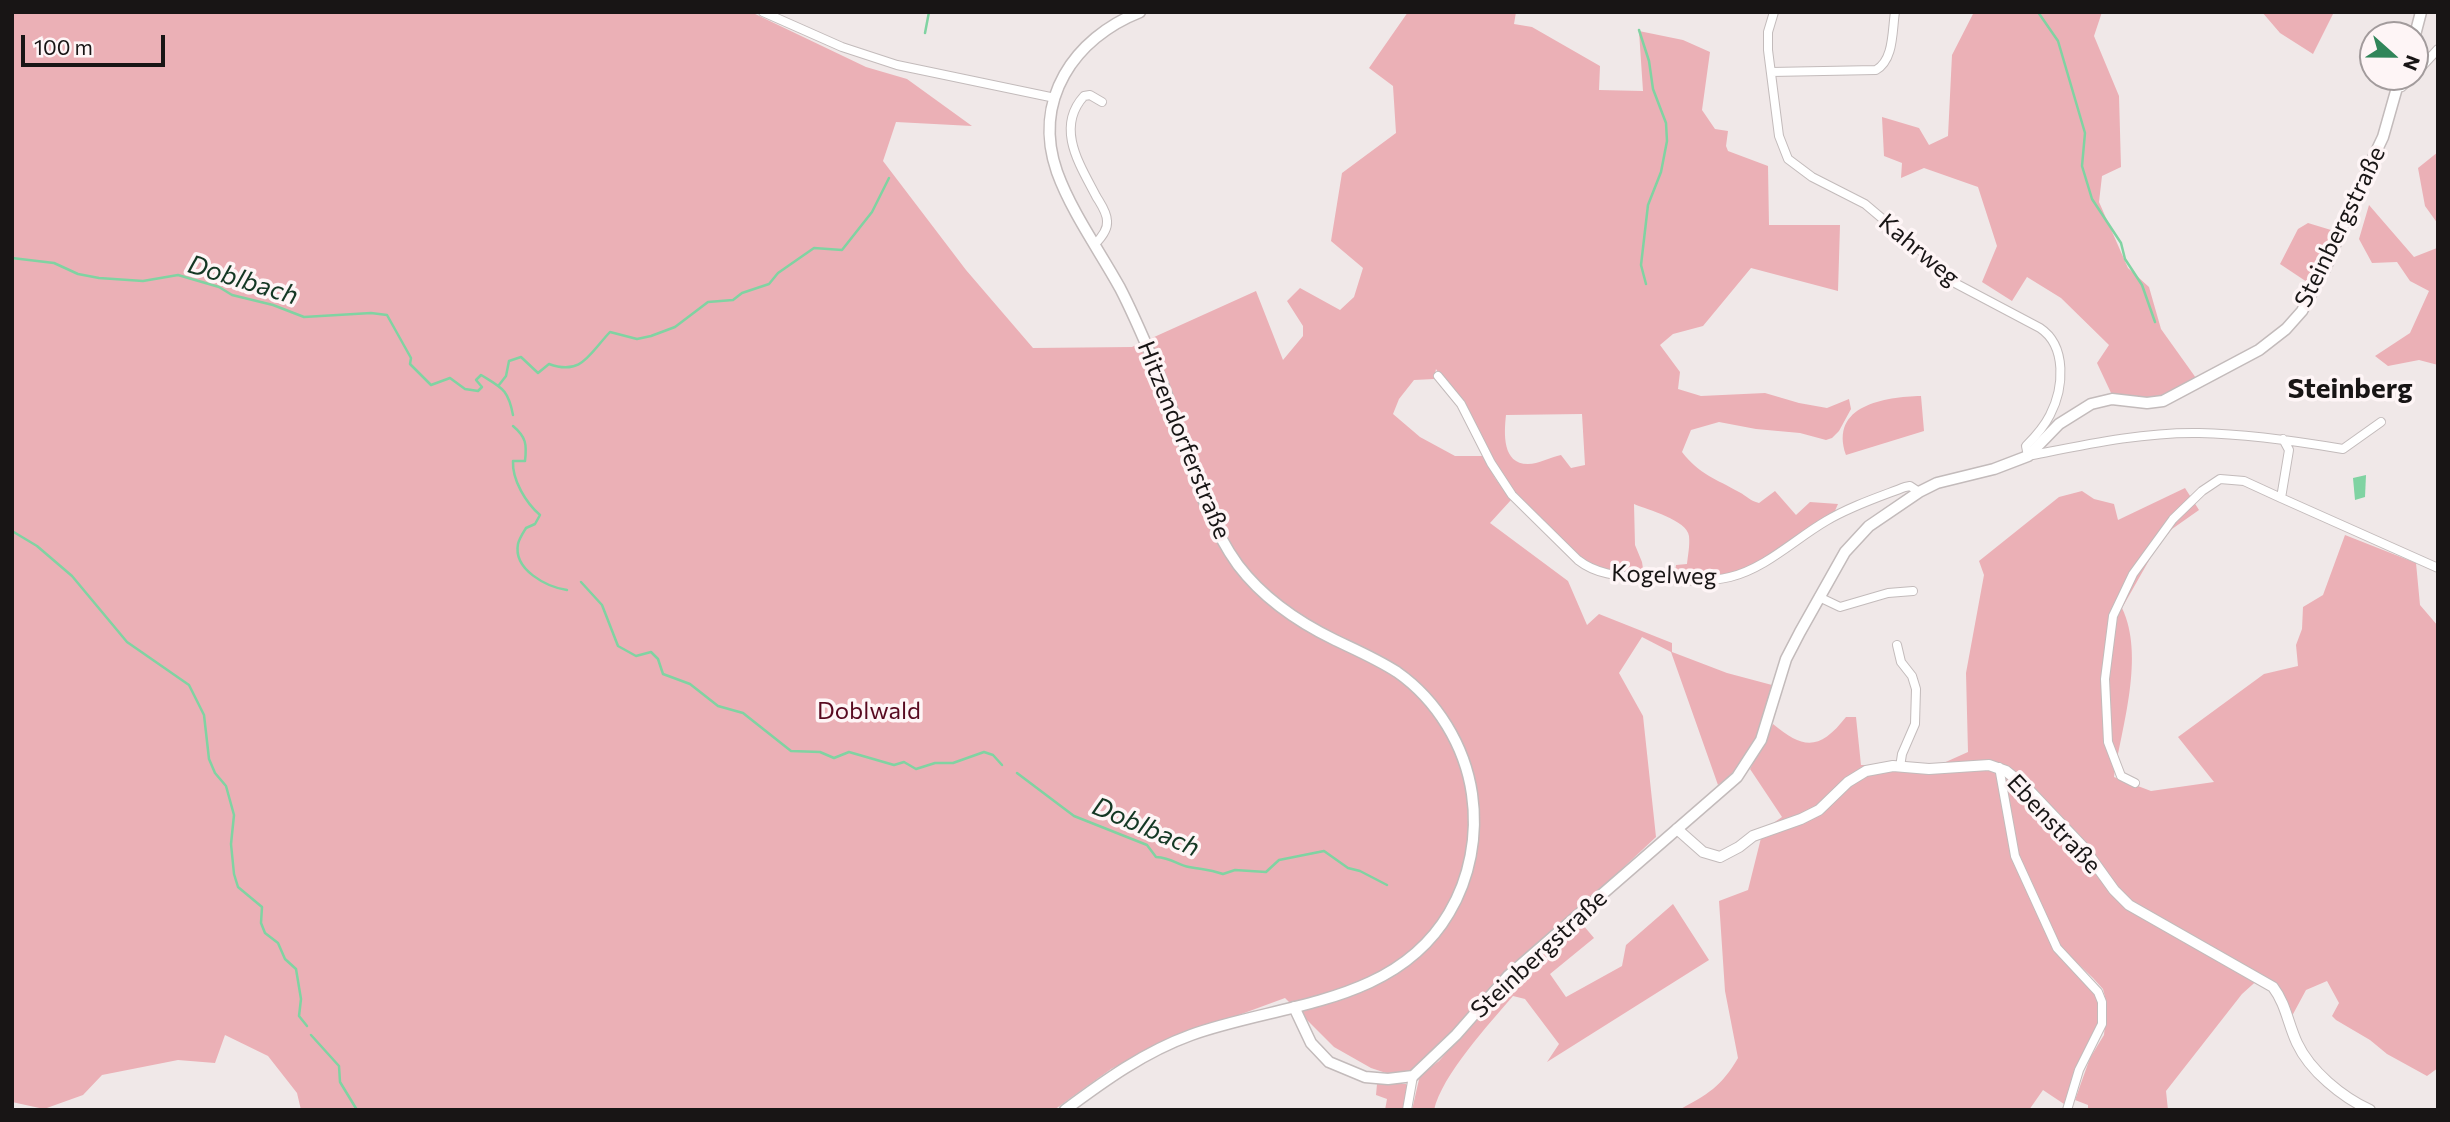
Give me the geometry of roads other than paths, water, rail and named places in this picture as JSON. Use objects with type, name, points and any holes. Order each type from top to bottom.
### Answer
[{"type":"main road","name":"Hitzendorferstraße","points":[[1065,1110],[1140,1058],[1169,1044],[1217,1027],[1349,993],[1381,978],[1418,951],[1440,927],[1462,888],[1471,854],[1474,815],[1468,772],[1449,729],[1430,703],[1408,681],[1373,658],[1291,615],[1261,592],[1241,569],[1209,512],[1163,383],[1121,291],[1077,215],[1056,167],[1050,129],[1055,97],[1068,69],[1088,43],[1117,22],[1140,12]]},
{"type":"main road","name":"Steinbergstraße","points":[[1413,1076],[1456,1035],[1508,976],[1737,777],[1755,751],[1767,723],[1786,659],[1845,552],[1859,534],[1880,517],[1937,483],[1994,469],[2028,456],[2059,424],[2091,404],[2112,399],[2147,403],[2168,399],[2208,375],[2259,350],[2286,329],[2311,298],[2326,267],[2383,138],[2397,91]]},
{"type":"main road","points":[[1294,1007],[1311,1043],[1329,1062],[1365,1077],[1388,1079],[1413,1076]]},
{"type":"street","points":[[763,12],[842,47],[886,62],[1055,97]]},
{"type":"street","name":"Kahrweg","points":[[1774,12],[1768,40],[1771,72],[1781,145],[1788,159],[1795,166],[1865,204],[1953,282],[2052,337],[2060,361],[2059,391],[2051,415],[2026,446],[2028,456]]},
{"type":"street","points":[[1771,72],[1875,71],[1884,65],[1888,54],[1895,12]]},
{"type":"street","points":[[1095,244],[1105,231],[1107,217],[1074,151],[1070,130],[1075,112],[1084,96],[1090,95],[1102,102]]},
{"type":"street","name":"Kogelweg","points":[[1438,376],[1461,404],[1491,463],[1512,495],[1578,560],[1605,573],[1703,580],[1737,575],[1764,563],[1814,528],[1843,512],[1905,487],[1914,487],[1919,492]]},
{"type":"street","points":[[2028,456],[2123,438],[2198,433],[2283,439],[2343,449],[2381,422]]},
{"type":"street","points":[[2281,498],[2289,450],[2283,439]]},
{"type":"street","points":[[2135,783],[2121,776],[2108,742],[2105,680],[2113,616],[2133,574],[2173,519],[2202,491],[2220,479],[2244,481],[2438,568]]},
{"type":"street","points":[[1819,597],[1840,607],[1888,593],[1913,591]]},
{"type":"street","points":[[1897,645],[1901,662],[1912,676],[1916,689],[1915,724],[1902,754],[1900,767]]},
{"type":"street","name":"Ebenstraße","points":[[1677,829],[1703,852],[1720,857],[1753,836],[1819,810],[1847,782],[1878,767],[1929,769],[1980,765],[1999,768],[2026,787],[2075,839],[2129,905],[2273,987],[2280,996],[2301,1052],[2331,1084],[2370,1110]]},
{"type":"street","points":[[1999,768],[2015,856],[2057,948],[2098,992],[2102,1002],[2102,1024],[2079,1070],[2067,1110]]},
{"type":"street","points":[[1407,1110],[1413,1076]]},
{"type":"waterway","points":[[925,33],[929,12]]},
{"type":"waterway","points":[[2038,12],[2058,41],[2085,133],[2082,166],[2092,199],[2121,243],[2125,259],[2142,285],[2155,322]]},
{"type":"waterway","points":[[1639,30],[1649,61],[1653,89],[1666,123],[1667,141],[1661,172],[1648,205],[1641,265],[1646,284]]},
{"type":"waterway","points":[[499,385],[506,376],[509,361],[521,357],[538,373],[549,364],[560,367],[577,365],[584,361],[610,332],[637,339],[651,336],[675,327],[708,302],[733,300],[742,293],[769,284],[778,273],[814,248],[842,250],[872,212],[889,178]]},
{"type":"waterway","name":"Doblbach","points":[[12,258],[54,263],[78,274],[99,278],[143,281],[178,275],[304,317],[371,313],[387,315],[411,358],[410,364],[431,385],[450,378],[465,389],[478,391],[482,387],[476,380],[481,375],[503,390],[513,415]]},
{"type":"waterway","name":"Doblbach","points":[[513,426],[523,437],[526,450],[525,461],[513,461],[517,483],[525,498],[540,515],[535,524],[526,528],[522,534],[518,553],[521,562],[533,576],[567,590]]},
{"type":"waterway","points":[[12,531],[37,546],[72,576],[127,642],[189,685],[204,715],[209,759],[215,773],[226,786],[234,815],[231,844],[238,887],[262,907],[261,923],[265,933],[278,943],[285,959],[296,969],[301,999],[299,1016],[307,1026]]},
{"type":"waterway","name":"Doblbach","points":[[581,582],[602,605],[618,646],[636,656],[651,652],[658,659],[663,674],[690,684],[718,706],[743,713],[791,751],[820,752],[834,758],[849,752],[894,765],[904,762],[916,769],[935,763],[953,763],[984,752],[993,755],[1002,765]]},
{"type":"waterway","name":"Doblbach","points":[[1017,773],[1074,816],[1147,845],[1156,857],[1185,866],[1223,874],[1235,870],[1266,872],[1279,860],[1324,851],[1348,868],[1387,885]]},
{"type":"waterway","points":[[311,1035],[339,1066],[340,1082],[357,1110]]},
{"type":"district","name":"Steinberg","points":[[2350,389]]},
{"type":"park label","name":"Doblwald","points":[[869,711]]}]
